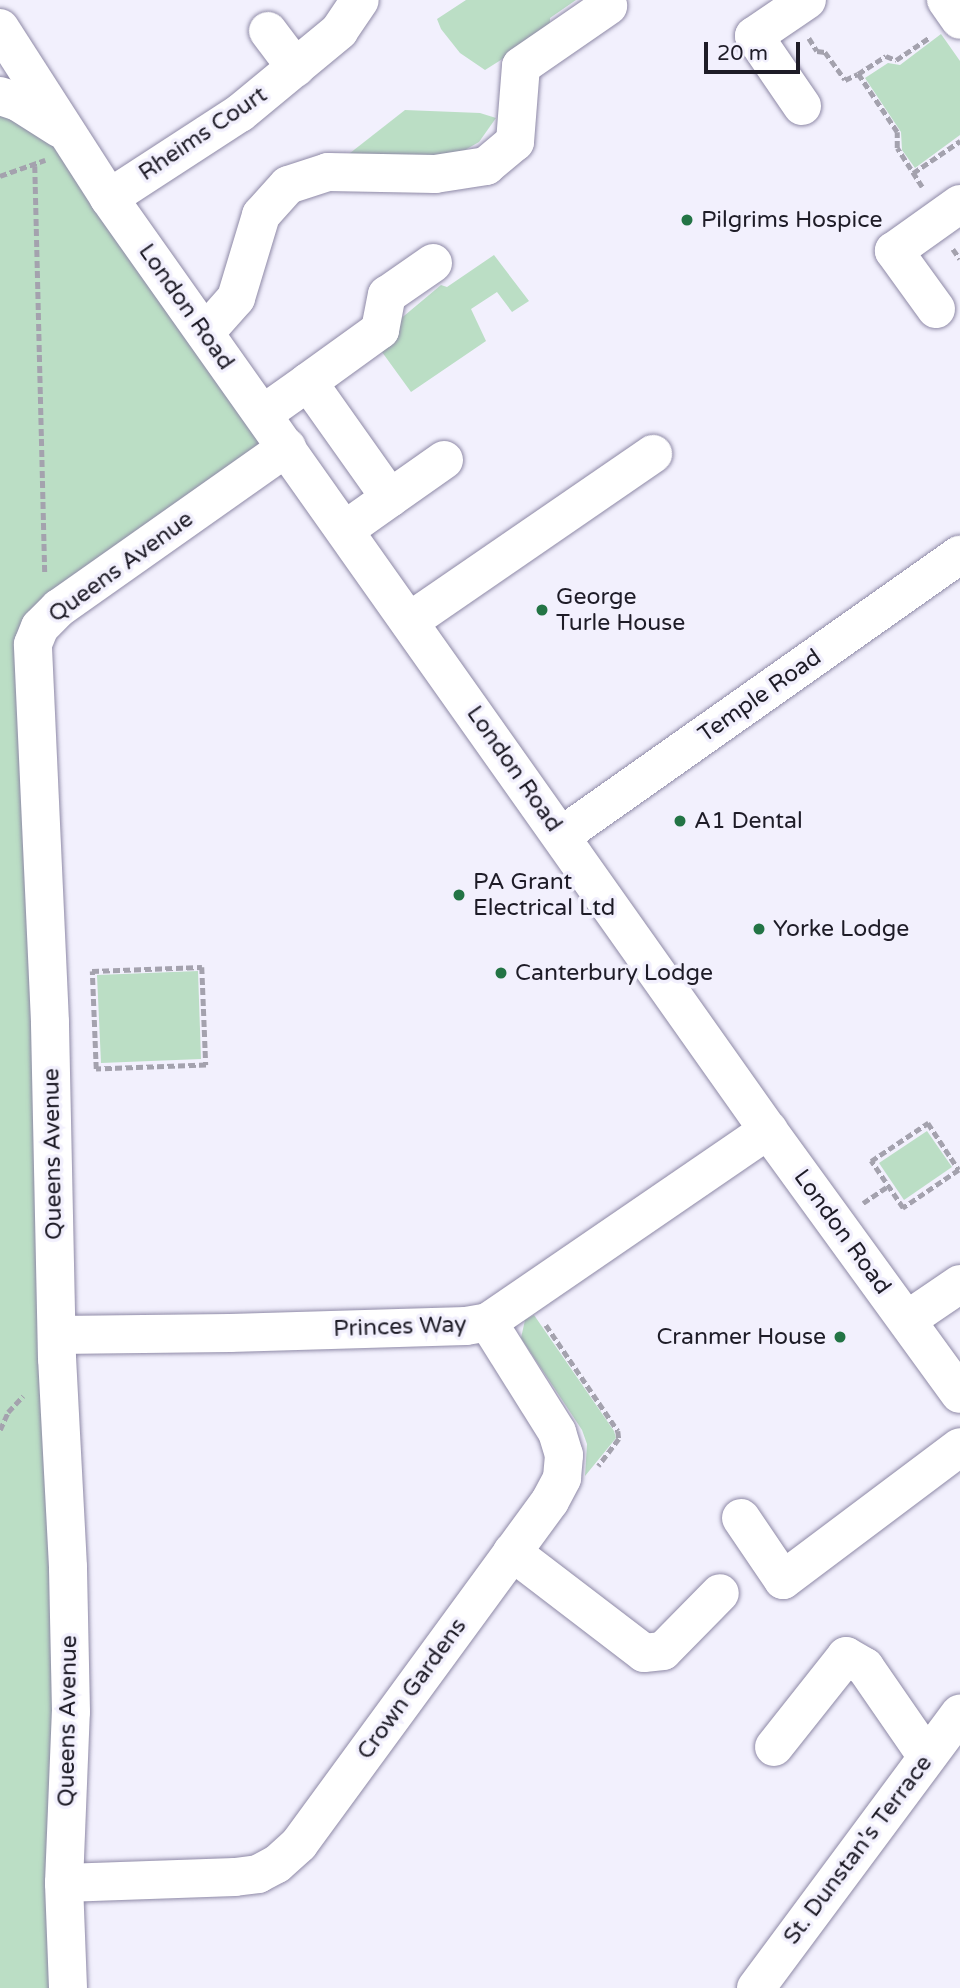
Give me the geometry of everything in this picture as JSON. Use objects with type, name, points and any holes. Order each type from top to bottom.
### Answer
[{"type":"street","name":"Rheims Court","points":[[109,198],[240,113],[339,31],[360,0]]},
{"type":"street","points":[[205,333],[236,298],[261,215],[288,185],[328,172],[435,174],[486,166],[516,142],[521,66],[608,6]]},
{"type":"street","points":[[795,8],[754,36],[802,106]]},
{"type":"street","name":"London Road","points":[[1,29],[109,198],[768,1130],[960,1394]]},
{"type":"street","points":[[268,31],[296,68]]},
{"type":"street","name":"London Road","points":[[0,96],[18,102],[50,120],[73,142]]},
{"type":"street","points":[[936,309],[894,251],[947,214]]},
{"type":"street","points":[[263,414],[380,330],[387,295],[432,262]]},
{"type":"street","points":[[308,382],[390,498]]},
{"type":"street","name":"Queens Avenue","points":[[68,1988],[64,1883],[71,1712],[57,1335],[50,1022],[33,644],[46,621],[59,608],[287,447]]},
{"type":"street","points":[[410,621],[653,454]]},
{"type":"street","points":[[345,530],[444,460]]},
{"type":"street","name":"Temple Road","points":[[561,836],[960,555]]},
{"type":"street","name":"Princes Way","points":[[57,1335],[466,1326],[488,1322],[768,1130]]},
{"type":"street","points":[[907,1320],[960,1284]]},
{"type":"street","name":"Crown Gardens","points":[[64,1883],[258,1874],[277,1864],[299,1844],[512,1552],[562,1478],[564,1455],[557,1432],[488,1322]]},
{"type":"street","points":[[741,1518],[783,1580],[960,1447]]},
{"type":"street","points":[[512,1552],[644,1653],[663,1651],[720,1594]]},
{"type":"street","points":[[775,1747],[846,1656],[865,1667],[927,1757]]},
{"type":"street","name":"St. Dunstan's Terrace","points":[[756,1988],[960,1713]]},
{"type":"path","points":[[795,8],[797,17],[817,51],[825,52],[845,80],[858,75],[886,56],[896,60],[955,12]]},
{"type":"path","points":[[858,75],[897,132],[897,148],[913,173],[935,206],[947,214],[960,259]]},
{"type":"path","points":[[913,173],[960,141]]},
{"type":"path","points":[[0,176],[35,166],[46,621]]},
{"type":"path","points":[[202,967],[206,1065],[96,1069],[94,1020],[92,971],[202,967]]},
{"type":"path","points":[[928,1123],[959,1170],[903,1208],[871,1161],[928,1123]]},
{"type":"green space","points":[[466,0],[576,0],[550,18],[550,29],[485,70],[460,53],[441,29],[437,19]]},
{"type":"green space","points":[[941,34],[960,61],[960,135],[915,168],[902,150],[901,132],[865,78],[888,63],[900,65]]},
{"type":"green space","points":[[0,96],[50,120],[287,447],[46,621],[68,1988],[0,1988]]},
{"type":"green space","points":[[405,110],[480,113],[496,118],[479,142],[451,158],[345,157]]},
{"type":"green space","points":[[494,255],[529,301],[512,312],[497,292],[471,309],[486,341],[411,392],[374,341],[441,285],[447,287]]},
{"type":"green space","points":[[198,971],[201,1059],[101,1063],[97,975]]},
{"type":"green space","points":[[927,1131],[952,1167],[904,1200],[879,1163]]},
{"type":"green space","points":[[534,1315],[614,1431],[616,1438],[585,1476],[587,1444],[582,1430],[521,1338],[525,1320]]},
{"type":"place","name":"Pilgrims Hospice","points":[[687,220]]},
{"type":"place","name":"George Turle House","points":[[542,610]]},
{"type":"place","name":"A1 Dental","points":[[680,821]]},
{"type":"place","name":"PA Grant Electrical Ltd","points":[[459,895]]},
{"type":"place","name":"Yorke Lodge","points":[[759,929]]},
{"type":"place","name":"Canterbury Lodge","points":[[501,973]]},
{"type":"place","name":"Cranmer House","points":[[840,1337]]}]
